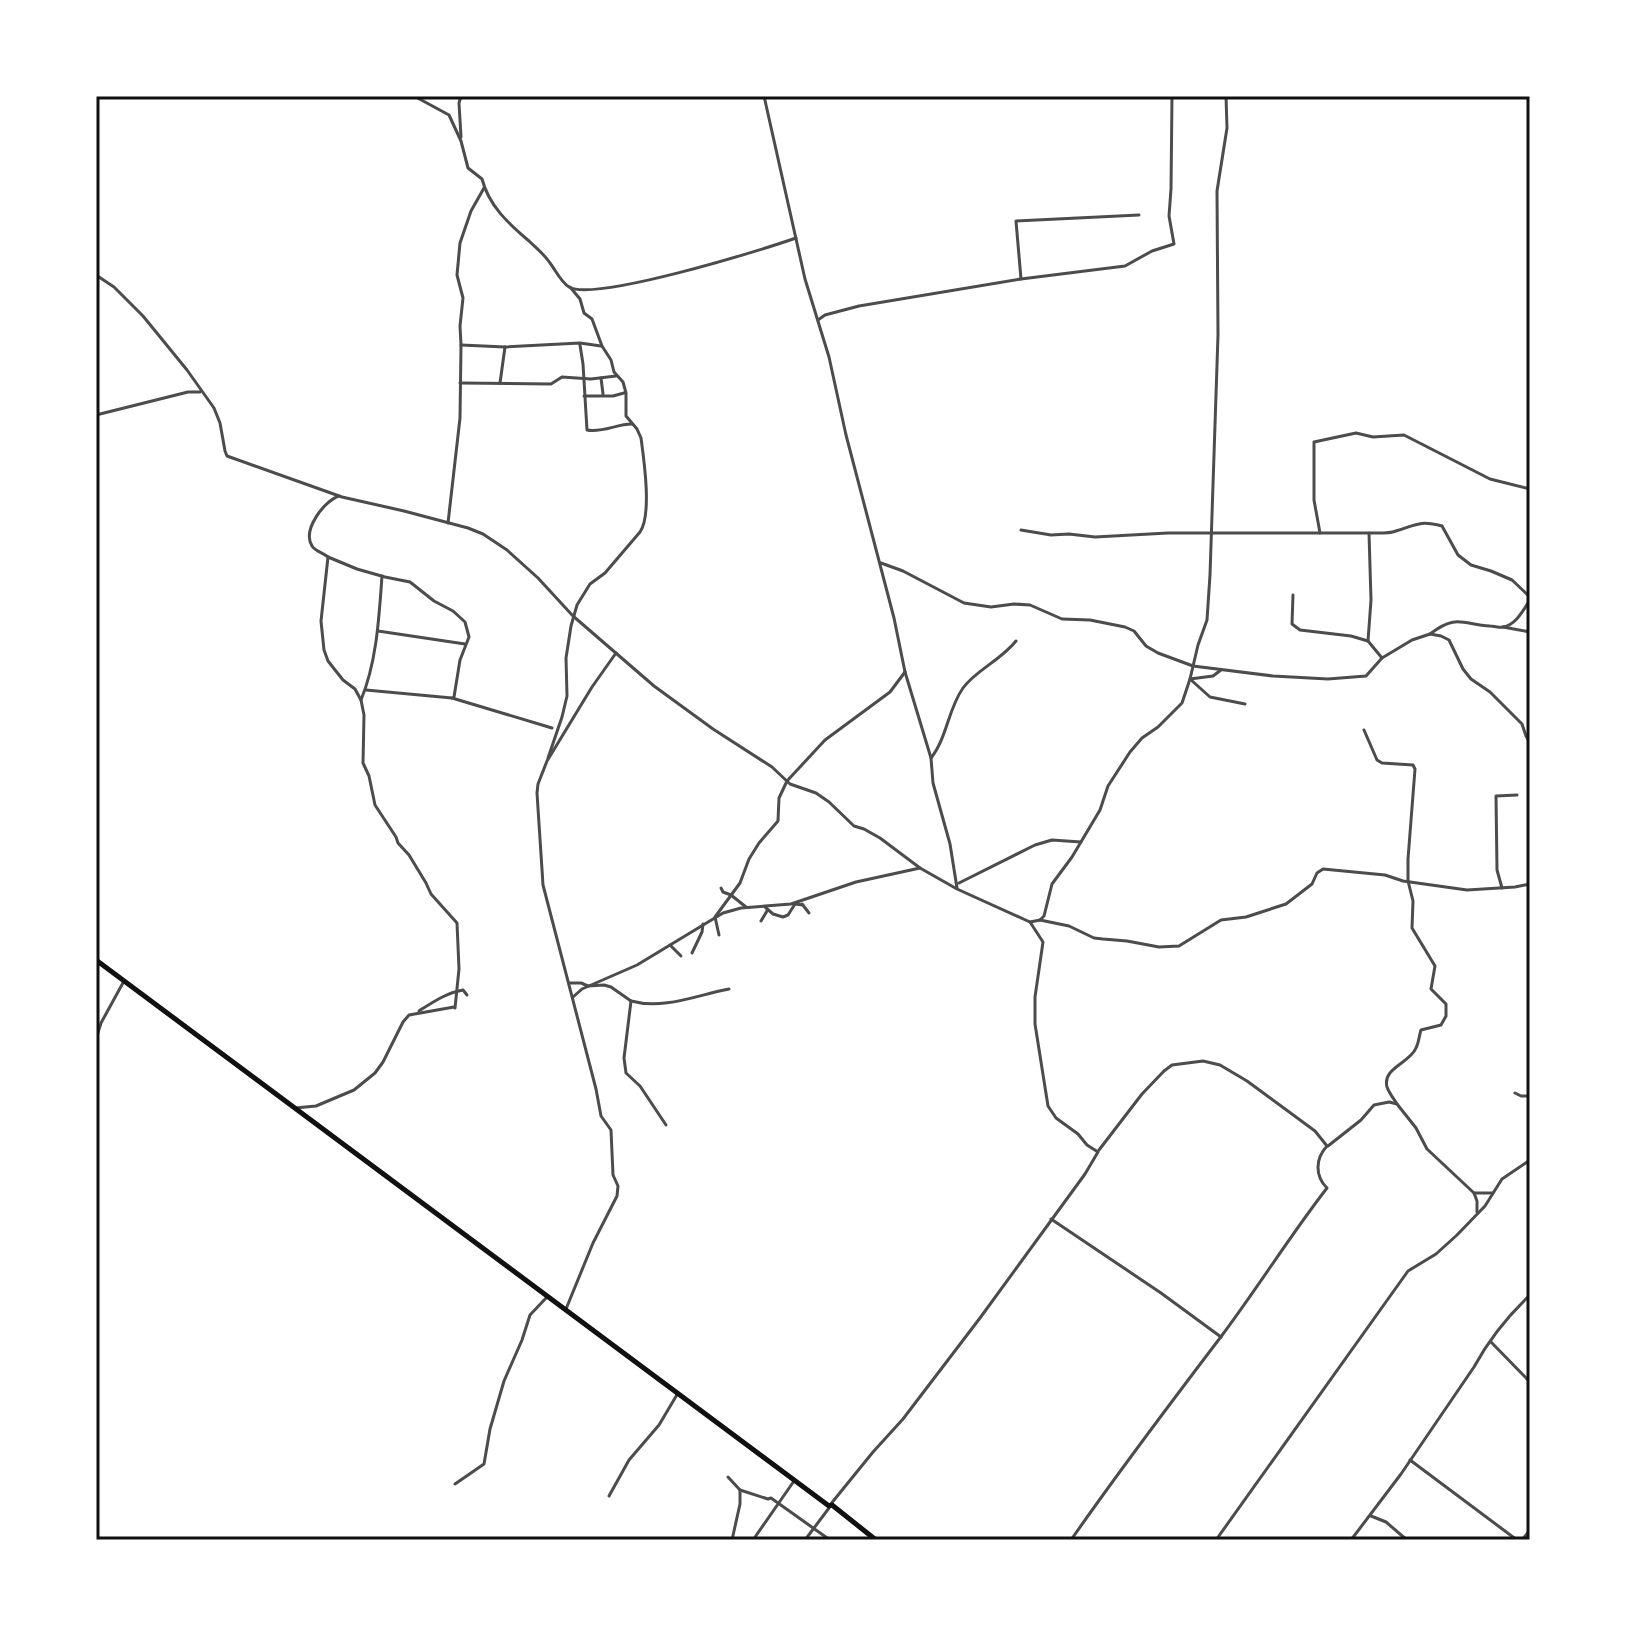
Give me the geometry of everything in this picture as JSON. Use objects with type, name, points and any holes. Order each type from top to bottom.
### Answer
[{"type":"highway","points":[[96,960],[876,1540]]},
{"type":"street","points":[[414,96],[449,115],[461,141],[468,168],[482,179],[484,188],[503,219],[541,253],[580,299],[616,376],[623,382],[626,416],[640,435],[644,460],[647,510],[644,526],[605,573],[590,584],[577,605],[565,667],[567,696],[537,793],[542,877],[598,1105],[601,1116],[611,1130],[613,1175],[618,1186],[617,1196],[593,1243],[566,1309]]},
{"type":"street","points":[[461,96],[461,141]]},
{"type":"street","points":[[764,96],[805,279],[829,357],[905,672],[931,758],[933,783],[950,844],[957,887]]},
{"type":"street","points":[[818,320],[825,315],[859,306],[1021,279],[1125,266],[1152,251],[1174,244],[1169,216],[1172,96]]},
{"type":"street","points":[[1040,920],[1044,916],[1052,884],[1100,810],[1108,786],[1128,755],[1142,738],[1182,703],[1207,620],[1218,335],[1217,191],[1227,128],[1226,96]]},
{"type":"street","points":[[448,523],[459,432],[463,298],[457,275],[460,243],[471,211],[484,188]]},
{"type":"street","points":[[1021,279],[1016,221],[1139,215]]},
{"type":"street","points":[[570,287],[600,289],[660,278],[796,238]]},
{"type":"street","points":[[96,275],[114,287],[150,324],[210,401],[220,423],[227,456],[342,497],[483,534],[507,550],[573,616],[616,653],[713,729],[772,767],[794,786],[816,793],[854,826],[880,838],[920,868],[1030,922],[1043,942],[1035,997],[1035,1024],[1048,1106],[1056,1118],[1098,1152]]},
{"type":"street","points":[[461,345],[505,347],[580,343],[602,346]]},
{"type":"street","points":[[580,343],[585,426],[588,431],[632,424]]},
{"type":"street","points":[[500,383],[505,347]]},
{"type":"street","points":[[460,383],[551,384],[562,377],[616,376]]},
{"type":"street","points":[[601,378],[603,396]]},
{"type":"street","points":[[96,415],[188,392],[203,394]]},
{"type":"street","points":[[584,396],[626,393]]},
{"type":"street","points":[[1320,533],[1314,500],[1314,442],[1356,433],[1373,437],[1404,435],[1490,479],[1530,489]]},
{"type":"street","points":[[342,497],[337,496],[328,502],[313,524],[310,543],[328,557],[357,569],[410,582],[465,622],[468,634],[452,698]]},
{"type":"street","points":[[1021,530],[1095,537],[1126,534],[1369,533],[1394,532],[1414,524],[1430,523],[1442,526],[1458,555],[1471,565],[1512,580],[1530,598],[1519,616],[1503,627]]},
{"type":"street","points":[[1368,641],[1371,600],[1369,533]]},
{"type":"street","points":[[294,1109],[316,1106],[354,1090],[375,1073],[409,1015],[455,1008],[458,991],[457,923],[431,894],[375,805],[363,763],[364,715],[361,700],[326,657],[321,621],[328,557]]},
{"type":"street","points":[[881,563],[964,603],[991,607],[1030,605],[1062,619],[1090,620],[1125,627],[1134,631],[1146,646],[1158,653],[1193,666],[1273,676],[1338,679],[1366,676],[1382,658],[1456,620],[1530,632]]},
{"type":"street","points":[[361,700],[366,690],[378,631],[382,576]]},
{"type":"street","points":[[1293,595],[1292,624],[1300,630],[1368,641],[1382,658]]},
{"type":"street","points":[[378,631],[466,644]]},
{"type":"street","points":[[1430,634],[1449,640],[1463,669],[1522,724],[1530,743]]},
{"type":"street","points":[[931,758],[938,749],[962,690],[970,680],[1007,653],[1016,641]]},
{"type":"street","points":[[547,761],[616,653]]},
{"type":"street","points":[[1190,679],[1213,676],[1221,670]]},
{"type":"street","points":[[719,935],[715,917],[740,883],[759,843],[778,821],[779,798],[787,781],[825,740],[890,692],[905,672]]},
{"type":"street","points":[[1190,679],[1210,697],[1245,704]]},
{"type":"street","points":[[366,690],[452,698],[552,728]]},
{"type":"street","points":[[1364,730],[1377,760],[1413,765],[1415,769],[1408,859],[1408,881],[1413,901],[1412,928],[1435,966],[1431,989],[1446,1004],[1446,1016],[1441,1025],[1421,1030],[1416,1048],[1388,1076],[1387,1087],[1427,1149],[1474,1193],[1476,1216]]},
{"type":"street","points":[[1502,888],[1497,870],[1496,796],[1517,795]]},
{"type":"street","points":[[957,887],[991,865],[1035,845],[1056,840],[1081,842]]},
{"type":"street","points":[[766,908],[783,917],[795,904],[856,882],[920,868]]},
{"type":"street","points":[[1030,922],[1040,920],[1069,926],[1094,938],[1173,947],[1189,941],[1221,920],[1246,917],[1286,904],[1312,884],[1320,870],[1385,875],[1467,890],[1530,884]]},
{"type":"street","points":[[721,888],[747,907]]},
{"type":"street","points":[[573,997],[588,986],[627,970],[715,917],[747,907],[766,908],[801,903]]},
{"type":"street","points":[[801,903],[809,913]]},
{"type":"street","points":[[761,921],[766,908]]},
{"type":"street","points":[[692,953],[703,924]]},
{"type":"street","points":[[670,945],[681,956]]},
{"type":"street","points":[[96,1039],[101,1023],[124,981]]},
{"type":"street","points":[[570,983],[611,987],[643,1005],[681,1001],[729,989]]},
{"type":"street","points":[[416,1013],[440,997],[463,990],[467,995]]},
{"type":"street","points":[[631,1001],[624,1058],[626,1073],[640,1086],[666,1125]]},
{"type":"street","points":[[805,1540],[873,1452],[903,1419],[980,1318],[1098,1152],[1142,1094],[1164,1071],[1172,1065],[1203,1061],[1220,1065],[1315,1131],[1327,1146]]},
{"type":"street","points":[[1515,1093],[1530,1096]]},
{"type":"street","points":[[1071,1540],[1327,1188],[1320,1181],[1317,1170],[1323,1151],[1361,1120],[1374,1105],[1397,1104]]},
{"type":"street","points":[[1216,1540],[1408,1271],[1436,1254],[1476,1216],[1502,1179],[1530,1160]]},
{"type":"street","points":[[1474,1193],[1493,1193]]},
{"type":"street","points":[[1051,1219],[1221,1337]]},
{"type":"street","points":[[1351,1540],[1491,1342],[1530,1295]]},
{"type":"street","points":[[455,1484],[484,1464],[504,1381],[530,1315],[548,1296]]},
{"type":"street","points":[[1491,1342],[1530,1382]]},
{"type":"street","points":[[609,1496],[629,1460],[659,1425],[678,1392]]},
{"type":"street","points":[[1410,1460],[1520,1540],[1530,1530]]},
{"type":"street","points":[[728,1477],[740,1490],[771,1498],[830,1540]]},
{"type":"street","points":[[753,1540],[795,1479]]},
{"type":"street","points":[[732,1540],[740,1490]]},
{"type":"street","points":[[1369,1516],[1386,1522],[1407,1540]]}]
